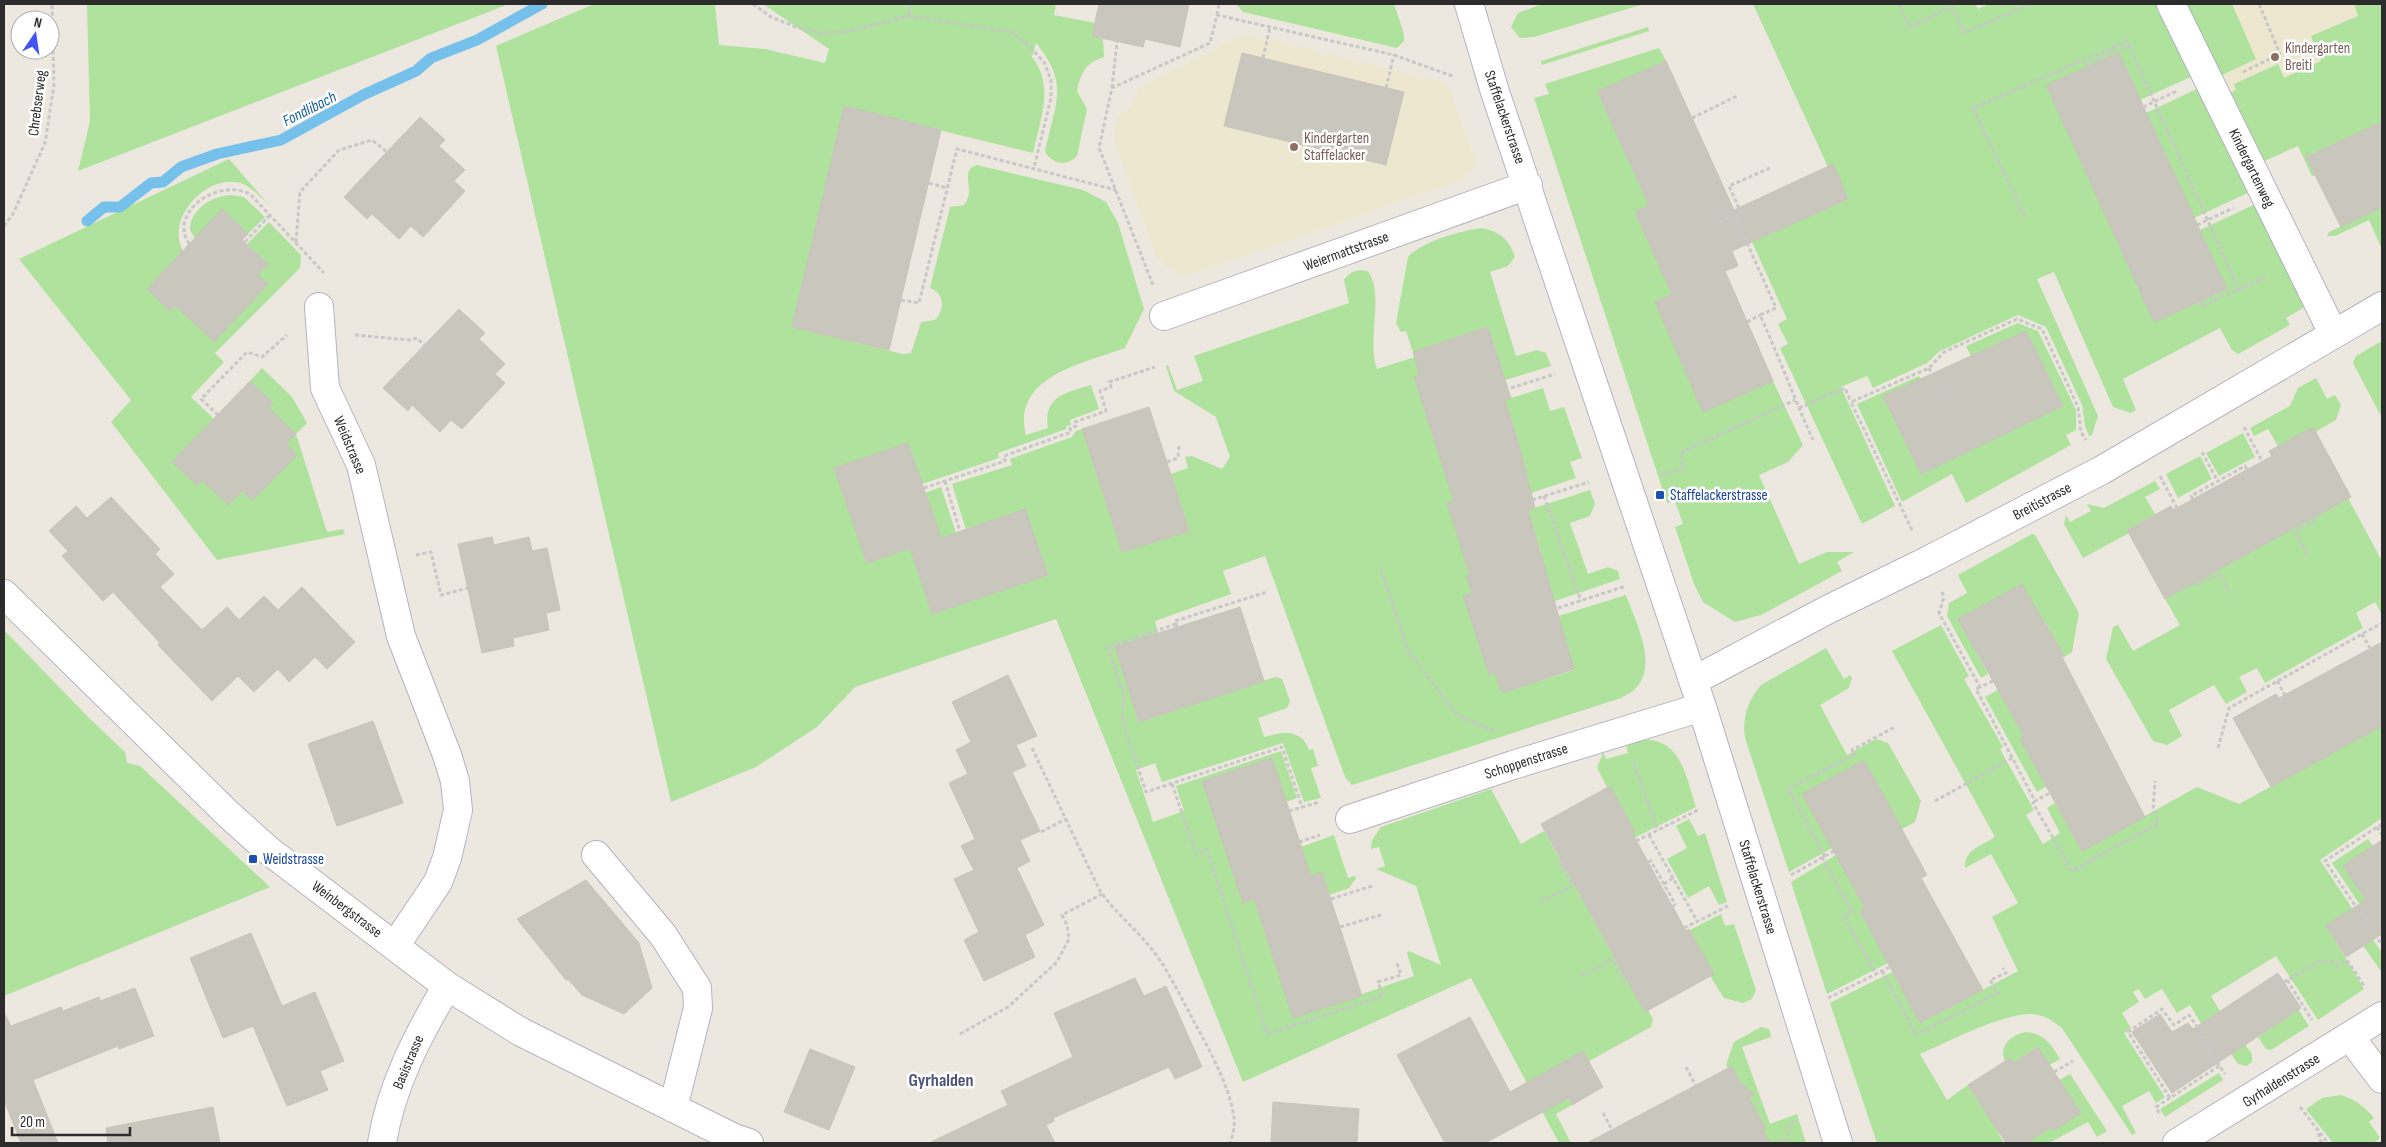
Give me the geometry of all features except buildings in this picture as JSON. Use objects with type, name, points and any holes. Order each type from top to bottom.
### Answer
[{"type":"street","name":"Staffelackerstrasse","points":[[1469,4],[1495,92],[1528,185],[1624,478],[1702,707],[1838,1143]]},
{"type":"street","name":"Kindergartenweg","points":[[2171,4],[2332,333]]},
{"type":"street","name":"Weiermattstrasse","points":[[1164,316],[1528,185]]},
{"type":"street","name":"Breitistrasse","points":[[1693,682],[1829,609],[1927,561],[2102,470],[2332,333],[2382,306]]},
{"type":"street","name":"Weidstrasse","points":[[319,307],[325,388],[361,466],[382,562],[401,636],[447,755],[455,781],[458,810],[454,835],[438,882],[395,946]]},
{"type":"street","name":"Weinbergstrasse","points":[[4,594],[268,850],[447,986],[521,1032],[734,1138],[749,1143]]},
{"type":"street","name":"Schoppenstrasse","points":[[1350,819],[1513,765],[1702,707]]},
{"type":"street","points":[[596,855],[663,935],[697,988],[698,1008],[673,1108]]},
{"type":"street","name":"Basistrasse","points":[[382,1143],[385,1122],[418,1034],[447,986]]},
{"type":"street","name":"Gyrhaldenstrasse","points":[[2178,1143],[2340,1044],[2382,1016]]},
{"type":"street","points":[[2340,1044],[2382,1079]]},
{"type":"path","name":"Chrebserweg","points":[[4,226],[13,214],[45,143],[54,85],[52,4]]},
{"type":"path","points":[[754,4],[771,17],[796,27],[820,33],[844,32],[909,16],[1012,32],[1044,62],[1051,80],[1052,98],[1034,168]]},
{"type":"path","points":[[909,16],[911,4]]},
{"type":"path","points":[[1112,88],[1210,43],[1219,4]]},
{"type":"path","points":[[1899,4],[1909,27],[1952,7],[1964,33],[2030,4]]},
{"type":"path","points":[[2213,90],[2222,86],[2230,78],[2280,54],[2260,4]]},
{"type":"path","points":[[1217,15],[1394,55],[1495,92]]},
{"type":"path","points":[[1263,58],[1270,27]]},
{"type":"path","points":[[2025,217],[1973,108],[2127,41],[2239,290],[2202,306],[2200,301]]},
{"type":"path","points":[[1118,42],[1112,88],[1098,148],[1117,190],[1164,316]]},
{"type":"path","points":[[2088,67],[2087,64],[2129,45]]},
{"type":"path","points":[[1386,88],[1394,55]]},
{"type":"path","points":[[1692,118],[1738,96]]},
{"type":"path","points":[[296,243],[300,192],[318,170],[339,150],[372,140],[387,152]]},
{"type":"path","points":[[901,300],[919,303],[957,148],[1117,190]]},
{"type":"path","points":[[1719,222],[1741,214],[1730,186],[1770,168]]},
{"type":"path","points":[[928,183],[947,188]]},
{"type":"path","points":[[189,244],[184,234],[184,225],[199,202],[214,192],[240,188],[250,194],[328,276],[319,307],[262,357],[247,352],[201,399],[218,415]]},
{"type":"path","points":[[2197,225],[2264,194]]},
{"type":"path","points":[[244,242],[270,216]]},
{"type":"path","points":[[1735,216],[1776,308],[1747,322]]},
{"type":"path","points":[[319,307],[355,335],[410,340],[417,338],[424,345]]},
{"type":"path","points":[[1760,315],[1788,376],[1790,388],[1813,440]]},
{"type":"path","points":[[1851,402],[1930,368],[1944,352],[2017,319],[2042,329],[2078,407],[2081,432],[2102,470]]},
{"type":"path","points":[[1510,388],[1587,364]]},
{"type":"path","points":[[924,488],[1005,461],[1004,456],[1072,432],[1070,428],[1076,426],[1075,422],[1106,410],[1100,390],[1111,387],[1109,382],[1155,367]]},
{"type":"path","points":[[1930,368],[1942,394]]},
{"type":"path","points":[[1799,408],[1845,388],[1944,596],[1939,614],[1980,687]]},
{"type":"path","points":[[1532,500],[1624,478],[1684,468],[1680,453],[1796,400]]},
{"type":"path","points":[[1167,462],[1178,458],[1179,446]]},
{"type":"path","points":[[2193,499],[2191,496],[2245,466],[2247,470]]},
{"type":"path","points":[[945,481],[960,532]]},
{"type":"path","points":[[1544,496],[1581,601]]},
{"type":"path","points":[[2308,554],[2295,532],[2317,520],[2315,517]]},
{"type":"path","points":[[382,562],[431,552],[441,595],[468,588]]},
{"type":"path","points":[[1381,570],[1408,650],[1456,714],[1504,736],[1513,765]]},
{"type":"path","points":[[2196,582],[2198,585],[2219,573],[2231,595]]},
{"type":"path","points":[[1558,608],[1657,576]]},
{"type":"path","points":[[1267,592],[1175,621],[1177,626],[1108,647],[1124,697],[1122,719],[1146,792],[1282,747],[1302,807]]},
{"type":"path","points":[[2218,748],[2229,708],[2382,623]]},
{"type":"path","points":[[2362,634],[2370,648]]},
{"type":"path","points":[[1993,681],[1976,689],[2035,801],[2033,803],[2072,871],[2156,825],[2158,820],[2153,810],[2155,781]]},
{"type":"path","points":[[2277,681],[2285,695]]},
{"type":"path","points":[[1876,974],[1844,916],[1852,912],[1788,789],[1855,754],[1852,750],[1895,727]]},
{"type":"path","points":[[1623,731],[1658,831]]},
{"type":"path","points":[[1032,748],[1102,894],[1150,947],[1168,973],[1212,1058],[1230,1100],[1234,1118],[1234,1130],[1230,1143]]},
{"type":"path","points":[[1936,801],[2012,758]]},
{"type":"path","points":[[1172,784],[1196,854],[1207,850],[1267,1034],[1383,996],[1378,982],[1401,975],[1397,963]]},
{"type":"path","points":[[2035,801],[2050,792]]},
{"type":"path","points":[[1636,841],[1729,794]]},
{"type":"path","points":[[1289,810],[1326,800]]},
{"type":"path","points":[[1041,832],[1066,819]]},
{"type":"path","points":[[2382,824],[2325,862],[2382,945]]},
{"type":"path","points":[[2377,827],[2382,835]]},
{"type":"path","points":[[1649,835],[1697,921]]},
{"type":"path","points":[[1796,873],[1834,851]]},
{"type":"path","points":[[1541,902],[1572,885],[1559,861],[1561,861]]},
{"type":"path","points":[[1648,862],[1652,861],[1675,906],[1673,907]]},
{"type":"path","points":[[1664,884],[1673,878]]},
{"type":"path","points":[[1330,899],[1372,886]]},
{"type":"path","points":[[960,1034],[1008,1007],[1057,962],[1068,939],[1067,925],[1062,915],[1102,894]]},
{"type":"path","points":[[1684,928],[1720,909],[1761,896]]},
{"type":"path","points":[[1340,927],[1381,914]]},
{"type":"path","points":[[1581,976],[1613,959],[1625,982],[1627,981]]},
{"type":"path","points":[[2340,1044],[2286,981],[2322,960],[2340,965],[2347,960],[2367,991]]},
{"type":"path","points":[[1837,994],[1890,967]]},
{"type":"path","points":[[1882,971],[1916,1035],[1998,993],[1990,980],[2006,972],[2003,968]]},
{"type":"path","points":[[2170,1098],[2128,1032],[2162,1009],[2174,1025],[2189,1015],[2213,1050],[2210,1052]]},
{"type":"path","points":[[2198,1038],[2200,1037],[2244,1103]]},
{"type":"path","points":[[2054,1072],[2073,1061]]},
{"type":"path","points":[[1686,1067],[1696,1086]]},
{"type":"path","points":[[2280,1080],[2328,1143]]},
{"type":"path","points":[[1603,1112],[1619,1143]]},
{"type":"path","points":[[2319,1131],[2319,1138],[2322,1143]]},
{"type":"shaded area","name":"Kindergarten Breiti","points":[[2182,4],[2382,4],[2382,38],[2233,108]]},
{"type":"shaded area","name":"Kindergarten Staffelacker","points":[[1245,33],[1447,83],[1475,161],[1470,173],[1464,180],[1195,273],[1183,275],[1169,269],[1157,258],[1114,141],[1117,115],[1125,112],[1134,102],[1138,88]]},
{"type":"green space","points":[[87,4],[509,4],[78,171],[90,121]]},
{"type":"green space","points":[[594,4],[715,4],[719,45],[765,49],[825,63],[829,49],[763,4],[1056,4],[1054,15],[1095,23],[1092,36],[1103,39],[1104,57],[1092,62],[1080,79],[1077,91],[1087,109],[1077,156],[1068,162],[1060,163],[1052,159],[1045,152],[1055,108],[1057,84],[1047,58],[1036,43],[1032,57],[1039,68],[1043,80],[1044,104],[1033,153],[844,107],[792,327],[903,354],[911,353],[921,322],[935,320],[941,311],[941,298],[935,290],[930,288],[950,207],[964,205],[968,199],[969,172],[977,165],[1083,190],[1106,202],[1118,223],[1144,309],[1125,348],[1055,375],[1040,386],[1030,399],[1024,415],[1026,435],[1048,428],[1047,417],[1049,409],[1058,398],[1091,385],[1099,409],[1070,420],[1071,425],[1066,426],[1066,429],[998,453],[999,458],[922,484],[908,443],[834,468],[867,563],[910,548],[932,614],[1048,574],[1025,510],[966,530],[952,484],[1012,465],[1010,459],[1072,437],[1076,431],[1082,429],[1122,552],[1189,531],[1171,474],[1188,468],[1185,457],[1192,456],[1222,469],[1230,457],[1216,417],[1174,391],[1166,366],[1168,365],[1177,390],[1203,381],[1194,356],[1349,303],[1344,280],[1354,271],[1368,271],[1373,281],[1375,293],[1373,345],[1377,369],[1415,357],[1420,375],[1414,377],[1456,500],[1447,503],[1462,548],[1478,572],[1466,576],[1472,594],[1464,597],[1489,675],[1495,672],[1502,693],[1574,670],[1567,647],[1552,618],[1626,595],[1643,643],[1645,669],[1641,680],[1634,690],[1621,698],[1352,785],[1345,777],[1265,556],[1223,571],[1231,594],[1155,621],[1158,633],[1115,648],[1140,722],[1275,677],[1282,679],[1290,701],[1287,708],[1258,718],[1264,737],[1290,733],[1301,738],[1309,750],[1313,749],[1318,766],[1311,768],[1321,798],[1304,802],[1283,743],[1162,782],[1155,763],[1136,770],[1153,822],[1184,811],[1176,786],[1281,751],[1297,798],[1286,802],[1203,781],[1243,902],[1254,899],[1293,1018],[1414,976],[1407,953],[1409,951],[1441,965],[1416,886],[1376,869],[1385,866],[1379,847],[1371,849],[1372,840],[1381,827],[1491,789],[1521,844],[1544,831],[1645,1012],[1648,1010],[1653,1019],[1651,1027],[1589,1061],[1583,1051],[1552,1069],[1572,1105],[1556,1114],[1571,1143],[1559,1143],[1471,978],[1243,1082],[1056,619],[855,687],[817,727],[756,767],[671,802],[496,46]]},
{"type":"green space","points":[[1236,4],[1394,4],[1404,34],[1404,41],[1397,48],[1243,12]]},
{"type":"green space","points":[[1542,4],[1644,4],[1534,37],[1520,38],[1511,27],[1518,13]]},
{"type":"green space","points":[[1753,4],[1975,4],[1978,9],[1989,4],[2162,4],[2197,74],[2140,100],[2119,53],[2047,85],[2154,322],[2226,290],[2200,230],[2260,202],[2306,306],[2286,318],[2290,325],[2238,354],[2232,350],[2220,328],[2123,379],[2136,410],[2131,413],[2113,407],[2054,272],[2037,279],[2098,416],[2092,435],[2089,436],[2085,426],[2082,405],[2046,327],[2018,315],[1940,351],[1927,363],[1873,388],[1867,376],[1841,387],[1895,506],[1862,524],[1780,348],[1788,344],[1778,324],[1787,319],[1752,242],[1848,199],[1833,166],[1828,167]]},
{"type":"green space","points":[[2182,4],[2232,4],[2256,59],[2218,77]]},
{"type":"green space","points":[[2354,4],[2382,4],[2382,122],[2307,156],[2316,175],[2312,176],[2298,146],[2260,163],[2227,95],[2236,90],[2234,84],[2278,64],[2284,78],[2321,61],[2311,36],[2358,16]]},
{"type":"green space","points":[[1648,27],[1649,31],[1542,65],[1541,61]]},
{"type":"green space","points":[[1659,48],[1666,61],[1597,92],[1649,205],[1635,212],[1672,294],[1655,302],[1703,411],[1773,381],[1803,445],[1788,462],[1759,475],[1799,564],[1827,552],[1854,552],[1837,562],[1842,571],[1761,615],[1735,622],[1703,602],[1694,584],[1675,527],[1683,524],[1675,501],[1667,503],[1534,98],[1549,94],[1545,84]]},
{"type":"green space","points":[[2203,86],[2254,190],[2194,218],[2146,113]]},
{"type":"green space","points":[[229,159],[291,230],[253,190],[240,183],[227,182],[214,185],[202,192],[184,213],[179,239],[183,251],[147,289],[170,311],[176,306],[203,331],[268,284],[258,275],[268,264],[247,244],[269,222],[301,255],[300,268],[215,353],[224,362],[191,397],[214,419],[202,480],[228,505],[242,491],[253,500],[297,455],[286,444],[295,435],[269,408],[273,403],[250,381],[262,368],[292,397],[307,423],[296,434],[326,529],[328,532],[343,529],[345,534],[217,560],[111,422],[131,400],[19,259]]},
{"type":"green space","points":[[231,195],[244,197],[265,217],[248,234],[222,209],[195,238],[190,230],[191,223],[198,210],[210,201]]},
{"type":"green space","points":[[2382,207],[2382,250],[2369,220],[2335,236],[2327,236],[2329,232]]},
{"type":"green space","points":[[1482,228],[1503,237],[1510,245],[1515,257],[1508,266],[1490,272],[1516,356],[1537,350],[1546,353],[1551,366],[1499,382],[1496,350],[1488,327],[1413,352],[1406,331],[1401,332],[1396,323],[1408,257],[1422,246],[1442,238]]},
{"type":"green space","points":[[2018,323],[2038,331],[2076,410],[2076,430],[2066,435],[2071,445],[1966,503],[1952,474],[1902,502],[1857,404],[1919,376],[1921,379],[1884,397],[1920,472],[2062,407],[2026,331],[1987,349],[1973,360],[1966,346]]},
{"type":"green space","points":[[2382,341],[2382,418],[2353,363],[2356,356]]},
{"type":"green space","points":[[2316,378],[2327,399],[2335,395],[2341,405],[2336,420],[2315,432],[2312,428],[2278,446],[2268,429],[2254,436],[2250,428],[2290,406],[2298,388]]},
{"type":"green space","points":[[1543,388],[1550,411],[1564,407],[1582,458],[1570,462],[1576,478],[1531,493],[1509,448],[1519,444],[1505,400]]},
{"type":"green space","points":[[2243,433],[2255,457],[2219,476],[2206,453]]},
{"type":"green space","points":[[2200,456],[2212,479],[2178,498],[2166,474]]},
{"type":"green space","points":[[2155,481],[2160,489],[2145,497],[2155,514],[2127,530],[2129,533],[2083,558],[2064,524],[2066,515],[2070,522],[2091,511],[2087,504],[2104,508]]},
{"type":"green space","points":[[941,487],[956,533],[941,538],[925,493]]},
{"type":"green space","points":[[1590,490],[1595,504],[1590,516],[1570,523],[1588,574],[1608,567],[1618,571],[1620,579],[1549,603],[1533,555],[1541,552],[1528,510]]},
{"type":"green space","points":[[2348,498],[2382,561],[2382,615],[2375,602],[2356,613],[2363,628],[2265,683],[2257,668],[2239,677],[2247,692],[2226,704],[2214,685],[2169,710],[2182,736],[2167,745],[2153,741],[2106,659],[2113,627],[2118,625],[2133,651],[2180,625],[2165,599]]},
{"type":"green space","points":[[2032,534],[2035,535],[2079,613],[2072,652],[2063,658],[2061,655],[2063,654],[2045,622],[2041,622],[2022,584],[1959,619],[1988,674],[1981,678],[1947,616],[1949,603],[1967,593],[1958,575]]},
{"type":"green space","points":[[1941,625],[1969,676],[1964,679],[2003,747],[2000,749],[2034,810],[2026,815],[2043,844],[2060,833],[2047,808],[2055,803],[2082,851],[2197,787],[2239,804],[2382,726],[2382,818],[2320,860],[2382,953],[2382,973],[2342,915],[2326,925],[2364,989],[2318,1020],[2276,956],[2211,996],[2221,1013],[2252,1054],[2252,1062],[2247,1066],[2238,1064],[2220,1037],[2212,1042],[2190,1005],[2177,1013],[2162,989],[2145,999],[2139,989],[2133,992],[2139,1002],[2122,1013],[2131,1028],[2124,1033],[2165,1097],[2156,1103],[2149,1091],[2122,1106],[2136,1133],[2132,1135],[2062,1028],[2038,1015],[2027,1014],[1996,1021],[1920,1054],[1947,1100],[1968,1085],[1981,1105],[2003,1127],[1997,1131],[2004,1143],[1877,1143],[1830,1003],[1892,972],[1921,1023],[2018,971],[1992,917],[2018,903],[1991,854],[1965,868],[1967,856],[1995,837],[1892,651]]},
{"type":"green space","points":[[4,630],[89,718],[125,752],[127,763],[140,766],[270,887],[4,996]]},
{"type":"green space","points":[[1826,648],[1844,679],[1850,675],[1852,678],[1849,688],[1820,705],[1847,755],[1876,739],[1888,743],[1921,801],[1915,822],[1902,829],[1864,761],[1832,848],[1789,872],[1745,738],[1745,716],[1749,703],[1761,685]]},
{"type":"green space","points":[[1998,690],[2024,736],[2020,739],[2047,786],[2037,792],[1985,697]]},
{"type":"green space","points":[[1641,740],[1654,741],[1665,745],[1673,752],[1685,772],[1696,807],[1634,838],[1632,833],[1635,831],[1610,786],[1607,787],[1597,768],[1603,752],[1606,759],[1628,753],[1626,745]]},
{"type":"green space","points":[[1689,819],[1698,836],[1705,833],[1727,902],[1719,905],[1709,886],[1688,898],[1667,859],[1687,848],[1676,826]]},
{"type":"green space","points":[[1334,835],[1348,878],[1355,876],[1356,878],[1349,888],[1329,895],[1322,872],[1311,876],[1301,847]]},
{"type":"green space","points":[[2368,839],[2373,846],[2343,866],[2382,924],[2382,938],[2332,863]]},
{"type":"green space","points":[[1836,855],[1865,908],[1860,912],[1888,963],[1827,994],[1791,882]]},
{"type":"green space","points":[[1721,914],[1725,926],[1734,924],[1756,990],[1752,999],[1743,1003],[1724,998],[1710,976],[1714,974],[1690,930]]},
{"type":"green space","points":[[2298,1009],[2309,1026],[2271,1050],[2266,1049],[2258,1037]]},
{"type":"green space","points":[[1761,1027],[1769,1029],[1771,1037],[1742,1047],[1770,1124],[1797,1114],[1806,1143],[1764,1143],[1768,1141],[1763,1131],[1766,1129],[1749,1098],[1751,1096],[1740,1082],[1732,1066],[1728,1068],[1726,1065],[1734,1042]]},
{"type":"green space","points":[[2026,1032],[2043,1037],[2060,1059],[2049,1065],[2037,1047],[2014,1063],[2010,1058],[2005,1061],[2003,1050],[2005,1046],[2011,1038]]},
{"type":"green space","points":[[2219,1073],[2223,1080],[2165,1117],[2160,1109]]},
{"type":"green space","points":[[2070,1074],[2107,1131],[2097,1137],[2088,1122],[2049,1143],[2026,1143],[2051,1127],[2054,1130],[2081,1113],[2059,1080]]},
{"type":"green space","points":[[2341,1095],[2359,1104],[2374,1118],[2369,1122],[2380,1138],[2374,1143],[2333,1143],[2306,1109],[2322,1098]]},
{"type":"waterway","name":"Fondlibach","points":[[87,221],[104,207],[120,207],[151,183],[163,182],[181,167],[217,154],[281,140],[363,95],[416,71],[431,58],[477,40],[542,4]]},
{"type":"place","name":"Kindergarten Breiti","points":[[2275,57]]},
{"type":"place","name":"Kindergarten Staffelacker","points":[[1294,147]]},
{"type":"place","name":"Staffelackerstrasse","points":[[1660,495]]},
{"type":"place","name":"Weidstrasse","points":[[253,859]]},
{"type":"district","name":"Gyrhalden","points":[[941,1080]]}]
